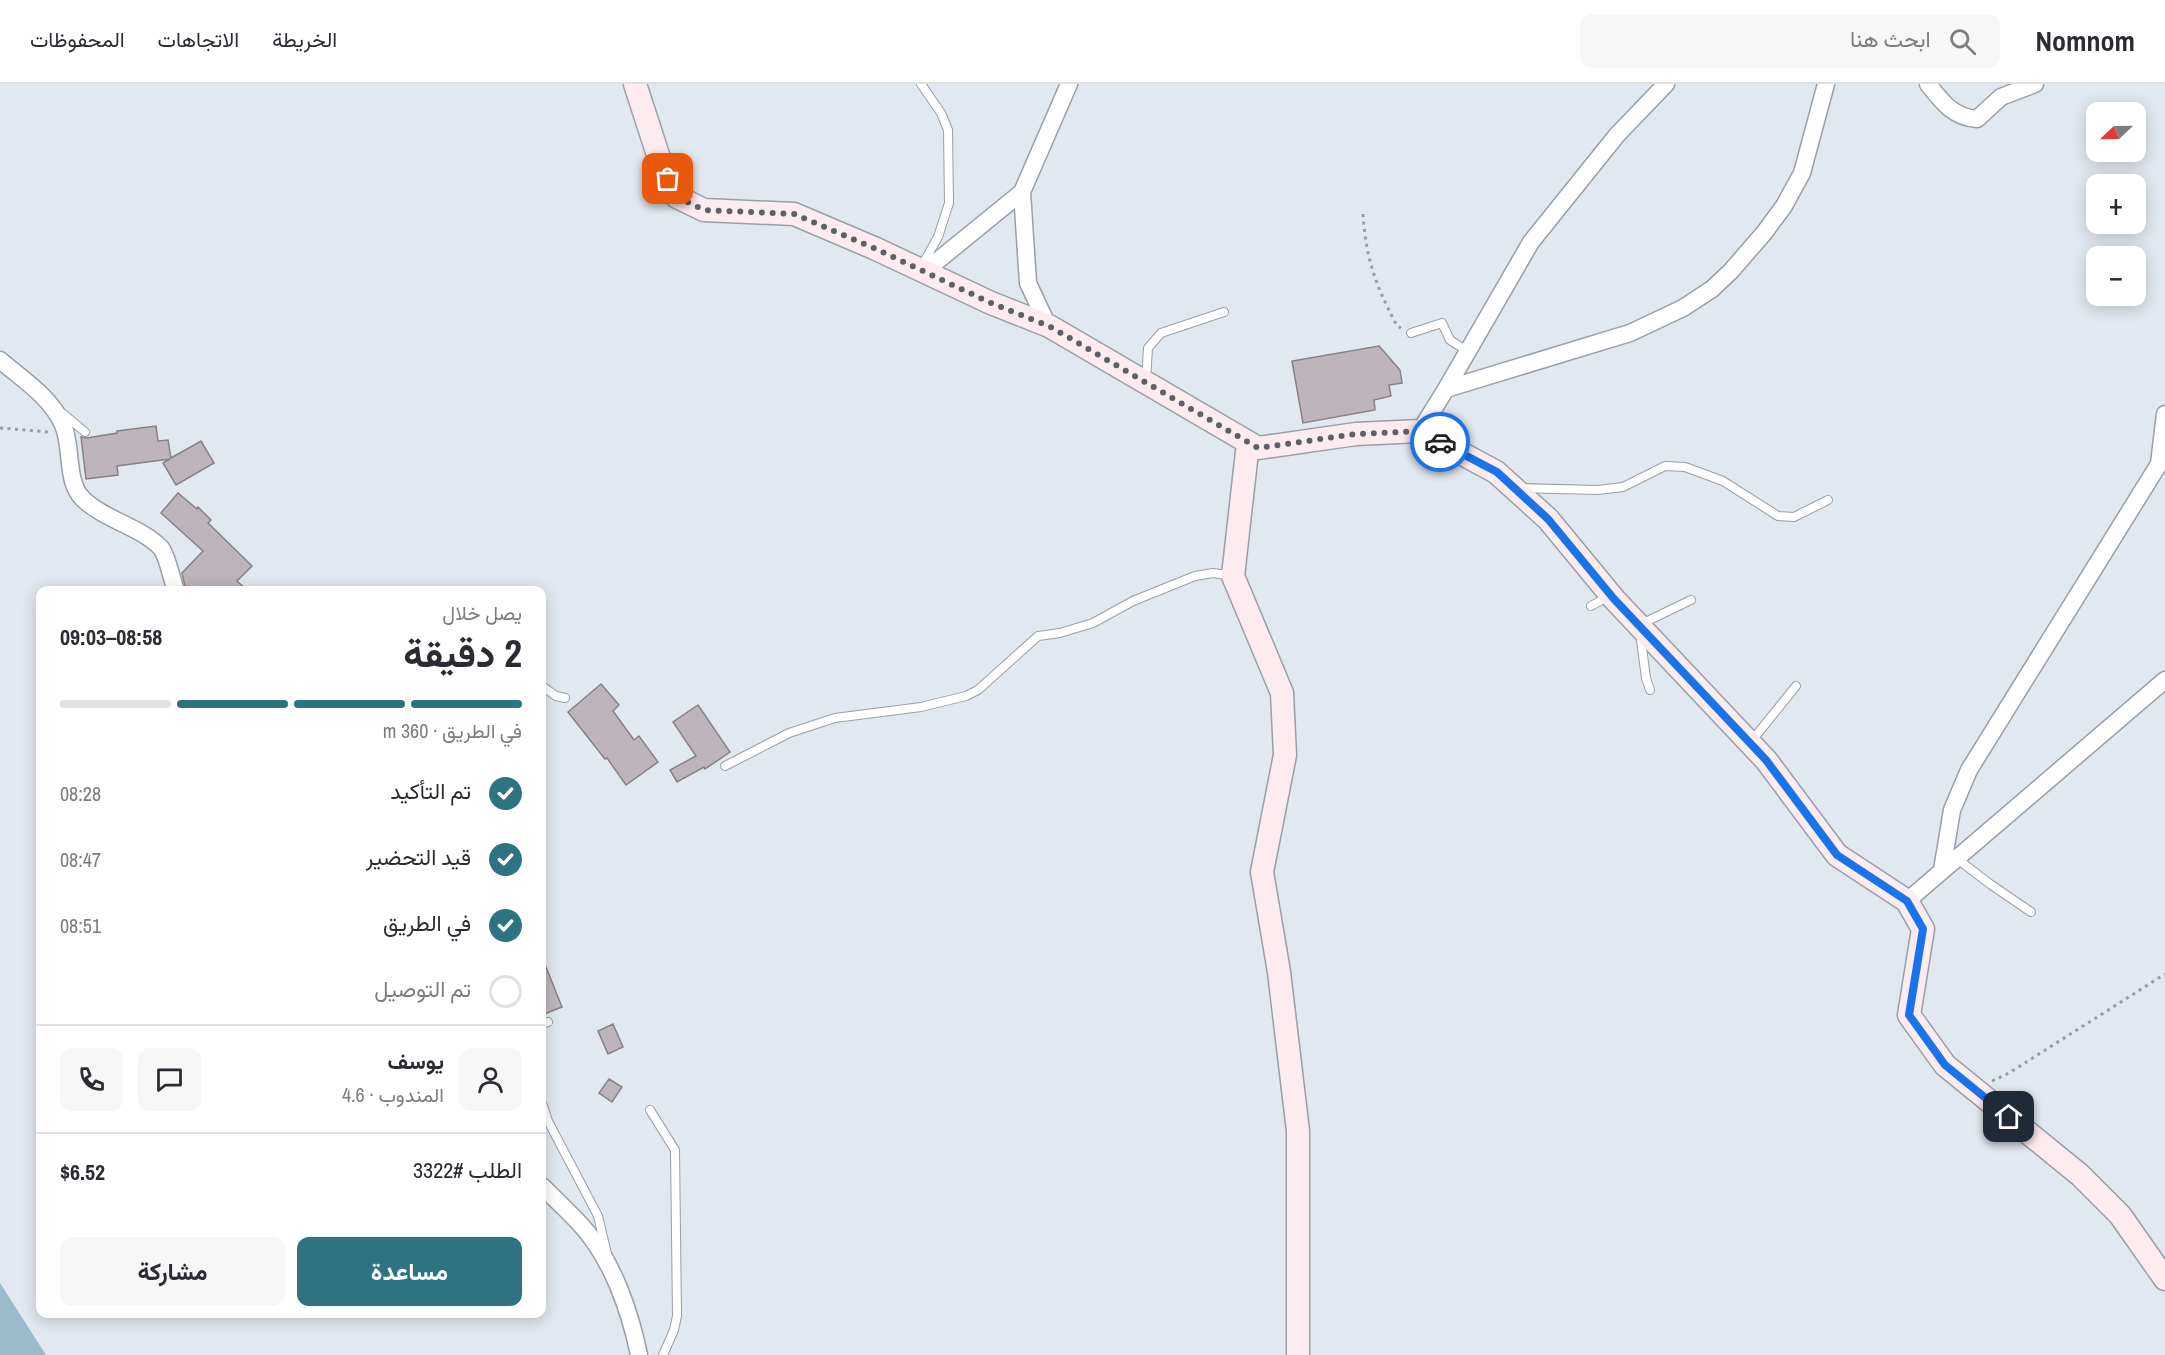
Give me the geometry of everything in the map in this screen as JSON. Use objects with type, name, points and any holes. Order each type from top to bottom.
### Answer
[{"type":"street","points":[[635,84],[660,161],[677,197],[704,210],[794,214],[991,303],[1048,326],[1258,448],[1356,434],[1420,431],[1497,472],[1548,519],[1611,595],[1766,760],[1837,855],[1907,901],[1923,929],[1909,1015],[1945,1065],[2080,1175],[2120,1215],[2165,1279]]},
{"type":"street","points":[[1048,326],[1028,283],[1022,192],[1069,84]]},
{"type":"street","points":[[1420,431],[1531,242],[1617,135],[1666,84]]},
{"type":"street","points":[[1446,389],[1630,333],[1683,308],[1712,289],[1764,233],[1784,206],[1802,173],[1826,84]]},
{"type":"street","points":[[1928,84],[1942,102],[1962,118],[1977,119],[2001,97],[2035,84]]},
{"type":"street","points":[[922,270],[1022,192]]},
{"type":"street","points":[[0,360],[52,405],[66,434],[74,487],[84,500],[147,537],[162,549],[174,586]]},
{"type":"street","points":[[1942,870],[1952,810],[1969,770],[2159,464],[2165,414]]},
{"type":"street","points":[[1248,443],[1233,576],[1282,693],[1285,755],[1262,872],[1279,972],[1298,1131],[1298,1355]]},
{"type":"street","points":[[1907,901],[2165,680]]},
{"type":"street","points":[[546,1190],[583,1227],[612,1271],[634,1331],[639,1355]]},
{"type":"lane","points":[[921,84],[941,113],[948,130],[949,203],[938,237],[922,270]]},
{"type":"lane","points":[[1146,383],[1148,348],[1161,333],[1224,312]]},
{"type":"lane","points":[[1411,333],[1442,323],[1450,340],[1467,351]]},
{"type":"lane","points":[[52,405],[85,432]]},
{"type":"lane","points":[[1513,488],[1598,490],[1623,488],[1665,466],[1685,467],[1723,481],[1778,516],[1794,518],[1828,500]]},
{"type":"lane","points":[[725,766],[789,733],[836,718],[921,706],[966,696],[978,690],[1038,636],[1060,633],[1093,623],[1132,601],[1195,576],[1213,573],[1233,576]]},
{"type":"lane","points":[[1591,606],[1611,595]]},
{"type":"lane","points":[[1650,690],[1646,678],[1639,625],[1691,600]]},
{"type":"lane","points":[[1750,743],[1796,686]]},
{"type":"lane","points":[[546,689],[556,696],[565,698]]},
{"type":"lane","points":[[1956,858],[2031,912]]},
{"type":"lane","points":[[650,1110],[675,1150],[677,1316],[674,1330],[663,1355]]},
{"type":"lane","points":[[546,1115],[598,1216],[612,1271]]},
{"type":"path","points":[[1363,214],[1365,240],[1376,286],[1397,326],[1411,333]]},
{"type":"path","points":[[0,428],[66,434]]},
{"type":"path","points":[[1974,1088],[2009,1073],[2165,974]]},
{"type":"water","points":[[0,1283],[46,1355],[0,1355]]},
{"type":"building","points":[[1379,346],[1400,370],[1402,383],[1389,385],[1391,396],[1374,400],[1375,410],[1303,423],[1292,361]]},
{"type":"building","points":[[156,426],[158,441],[168,440],[171,458],[201,441],[214,463],[176,485],[163,463],[170,459],[117,466],[118,475],[86,479],[81,437],[87,438]]},
{"type":"building","points":[[178,493],[197,509],[198,507],[211,520],[208,523],[252,566],[237,581],[242,586],[185,586],[182,573],[203,551],[161,513]]},
{"type":"building","points":[[601,684],[619,705],[613,711],[634,740],[639,736],[658,762],[626,785],[607,758],[605,759],[568,712]]},
{"type":"building","points":[[698,705],[730,752],[705,769],[704,767],[677,782],[670,770],[696,756],[673,722]]},
{"type":"building","points":[[546,967],[562,1007],[546,1013]]},
{"type":"building","points":[[613,1024],[623,1047],[608,1054],[598,1031]]},
{"type":"building","points":[[609,1079],[622,1087],[612,1102],[599,1093]]},
{"type":"way so far","points":[[668,179],[677,197],[704,210],[794,214],[874,248],[991,303],[1049,326],[1258,448],[1356,434],[1420,431],[1440,442]]},
{"type":"route","points":[[1440,442],[1497,472],[1548,519],[1614,599],[1766,760],[1837,855],[1907,901],[1923,929],[1909,1015],[1945,1065],[2009,1117]]}]
